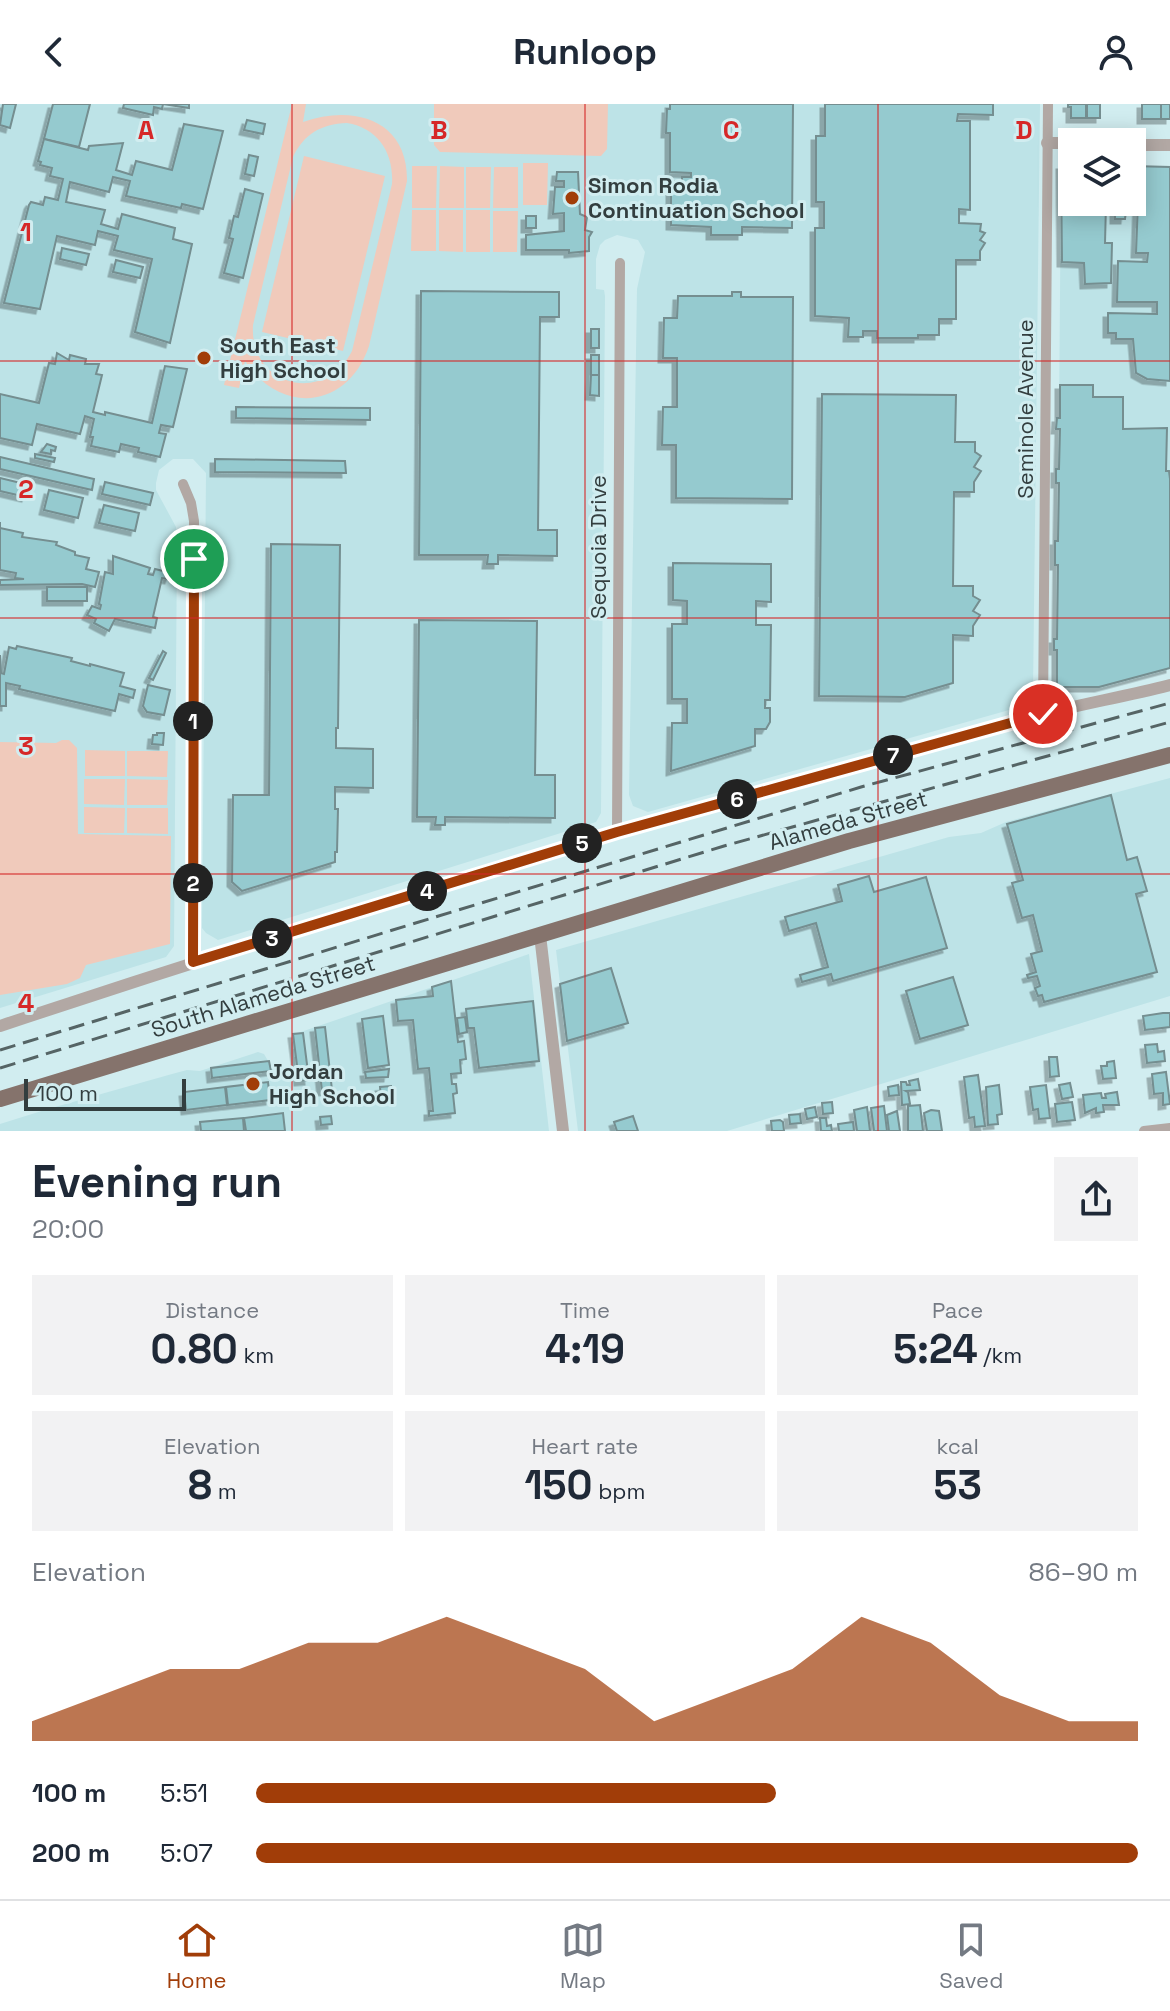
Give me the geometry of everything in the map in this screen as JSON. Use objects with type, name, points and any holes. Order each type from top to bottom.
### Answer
[{"type":"main road","name":"Alameda Street","points":[[540,935],[849,841],[1170,755]]},
{"type":"main road","name":"South Alameda Street","points":[[0,1099],[540,935]]},
{"type":"street","name":"Seminole Avenue","points":[[1043,714],[1048,104]]},
{"type":"street","points":[[1047,143],[1058,143]]},
{"type":"street","points":[[1146,145],[1170,145]]},
{"type":"street","name":"Sequoia Drive","points":[[617,832],[620,263]]},
{"type":"street","points":[[183,484],[194,521],[193,962]]},
{"type":"street","points":[[0,1026],[193,962],[617,832],[1043,714],[1170,685]]},
{"type":"street","points":[[540,935],[563,1131]]},
{"type":"street","points":[[1144,1131],[1170,1128]]},
{"type":"shaded area","points":[[0,104],[1040,104],[1031,700],[1023,706],[648,812],[633,806],[629,795],[637,289],[645,252],[638,240],[617,235],[600,245],[596,259],[596,289],[604,290],[605,296],[601,813],[596,822],[218,940],[206,933],[202,928],[206,473],[193,459],[173,459],[159,470],[156,490],[176,527],[177,542],[174,946],[166,957],[0,1008]]},
{"type":"shaded area","points":[[292,104],[306,104],[303,122],[341,115],[374,122],[388,131],[398,144],[405,160],[407,181],[369,346],[359,367],[346,383],[330,393],[313,398],[295,397],[277,391],[260,379],[245,361],[239,388],[224,385]],"holes":[[[347,123],[375,136],[387,152],[392,184],[352,351],[340,368],[324,379],[307,383],[290,382],[275,375],[263,363],[255,346],[253,325],[293,157],[302,142],[321,128]]]},
{"type":"shaded area","points":[[434,104],[608,104],[607,149],[601,156],[440,152],[434,145]]},
{"type":"shaded area","points":[[304,156],[385,176],[343,351],[262,332]]},
{"type":"shaded area","points":[[523,163],[548,163],[547,205],[523,205]]},
{"type":"shaded area","points":[[412,166],[437,166],[436,208],[412,208]]},
{"type":"shaded area","points":[[440,166],[464,167],[464,208],[439,208]]},
{"type":"shaded area","points":[[1146,166],[1170,167],[1170,668],[1099,687],[1057,687],[1061,216],[1146,216]]},
{"type":"shaded area","points":[[466,167],[491,167],[490,208],[466,208]]},
{"type":"shaded area","points":[[494,167],[518,167],[518,208],[493,208]]},
{"type":"shaded area","points":[[412,210],[436,210],[436,251],[411,251]]},
{"type":"shaded area","points":[[439,210],[463,210],[463,252],[439,251]]},
{"type":"shaded area","points":[[466,210],[490,210],[490,252],[466,252]]},
{"type":"shaded area","points":[[493,211],[518,211],[517,252],[493,252]]},
{"type":"shaded area","points":[[69,740],[77,748],[78,834],[171,836],[170,944],[86,965],[80,978],[67,984],[0,995],[0,742],[56,743]]},
{"type":"shaded area","points":[[85,750],[125,751],[125,776],[85,776]]},
{"type":"shaded area","points":[[127,751],[168,751],[167,777],[127,776]]},
{"type":"shaded area","points":[[1170,778],[1170,996],[727,1131],[578,1131],[556,950],[949,837],[981,833],[1006,822]]},
{"type":"shaded area","points":[[84,779],[125,779],[124,805],[84,804]]},
{"type":"shaded area","points":[[127,779],[168,780],[167,805],[127,805]]},
{"type":"shaded area","points":[[84,807],[125,808],[124,833],[84,833]]},
{"type":"shaded area","points":[[127,808],[168,808],[168,834],[127,833]]},
{"type":"shaded area","points":[[529,954],[549,1131],[0,1131],[0,1124],[48,1109],[187,1070],[200,1071],[258,1052],[264,1054],[274,1071],[293,1069],[291,1044],[295,1034]]},
{"type":"building","points":[[3,104],[16,104],[10,128],[0,125]]},
{"type":"building","points":[[53,104],[90,104],[79,147],[44,139]]},
{"type":"building","points":[[124,104],[163,104],[162,109],[154,107],[153,115],[123,108]]},
{"type":"building","points":[[163,104],[189,104],[189,108]]},
{"type":"building","points":[[670,104],[793,104],[792,228],[742,227],[742,235],[711,235],[711,227],[671,225],[671,181],[682,181],[682,177],[691,177],[691,173],[670,172],[670,133],[666,133]]},
{"type":"building","points":[[825,104],[993,104],[993,115],[958,114],[957,121],[970,121],[970,210],[959,209],[959,223],[981,224],[980,231],[985,233],[980,240],[985,243],[980,251],[980,260],[956,260],[956,319],[939,319],[939,335],[877,338],[877,331],[863,331],[863,337],[848,337],[849,318],[815,316],[815,228],[824,228],[824,202],[816,202],[816,136],[825,136]]},
{"type":"building","points":[[1068,104],[1086,104],[1086,118],[1071,118]]},
{"type":"building","points":[[1087,104],[1100,104],[1100,118],[1087,118]]},
{"type":"building","points":[[1142,104],[1161,104],[1161,119],[1142,119]]},
{"type":"building","points":[[1161,104],[1170,104],[1170,119],[1161,119]]},
{"type":"building","points":[[247,120],[265,124],[263,134],[244,130]]},
{"type":"building","points":[[184,124],[223,131],[203,209],[182,204],[181,208],[126,196],[130,181],[113,177],[109,192],[70,182],[66,202],[105,210],[101,224],[118,229],[122,214],[175,228],[173,239],[192,244],[170,343],[135,332],[152,259],[114,250],[118,236],[98,231],[95,245],[57,236],[40,309],[4,303],[29,205],[31,202],[43,205],[45,197],[58,200],[63,179],[50,176],[52,168],[40,165],[38,161],[44,139],[88,150],[89,146],[123,143],[116,170],[132,175],[136,161],[172,170]]},
{"type":"building","points":[[249,155],[258,157],[254,176],[245,174]]},
{"type":"building","points":[[1146,166],[1170,167],[1170,381],[1147,379],[1136,373],[1133,339],[1116,339],[1116,333],[1108,333],[1108,313],[1157,314],[1157,302],[1117,302],[1118,261],[1147,262],[1148,253],[1136,253],[1137,216],[1146,216]]},
{"type":"building","points":[[557,172],[578,172],[580,214],[587,217],[585,230],[592,232],[589,251],[526,250],[526,235],[564,231],[564,213],[553,214],[555,187],[564,187],[564,181],[556,181]]},
{"type":"building","points":[[245,189],[263,194],[243,278],[224,273],[233,239],[229,238],[234,216],[238,217]]},
{"type":"building","points":[[526,216],[536,216],[536,228],[526,228]]},
{"type":"building","points":[[1062,216],[1106,216],[1105,243],[1112,243],[1111,283],[1085,284],[1084,263],[1062,262]]},
{"type":"building","points":[[62,248],[89,254],[86,265],[60,259]]},
{"type":"building","points":[[116,260],[143,267],[140,278],[113,272]]},
{"type":"building","points":[[421,291],[559,292],[559,317],[540,317],[538,530],[557,530],[557,556],[498,555],[498,564],[487,564],[488,555],[419,555]]},
{"type":"building","points":[[732,292],[741,292],[741,297],[793,297],[792,499],[676,498],[676,445],[662,445],[663,407],[677,407],[677,358],[663,358],[664,318],[677,318],[678,296],[732,296]]},
{"type":"building","points":[[591,329],[599,329],[599,348],[591,348]]},
{"type":"building","points":[[57,353],[69,360],[70,355],[86,359],[85,364],[99,364],[96,374],[102,375],[93,412],[152,423],[165,366],[187,369],[173,427],[161,425],[159,433],[166,434],[160,457],[121,444],[119,452],[91,446],[94,419],[85,416],[80,434],[37,424],[32,445],[0,438],[0,394],[39,403],[49,363],[55,364]]},
{"type":"building","points":[[591,355],[599,355],[599,375],[591,375]]},
{"type":"building","points":[[591,375],[599,375],[599,396],[590,395]]},
{"type":"building","points":[[1060,385],[1093,385],[1093,397],[1123,397],[1123,429],[1167,428],[1170,668],[1099,687],[1057,687],[1054,639],[1057,639],[1058,565],[1055,565],[1055,541],[1058,541],[1059,483],[1056,483],[1056,469],[1059,469],[1060,429],[1056,429],[1057,418],[1060,418]]},
{"type":"building","points":[[822,394],[956,395],[955,442],[975,442],[975,452],[981,456],[974,467],[981,471],[974,482],[974,492],[954,492],[953,586],[973,586],[973,596],[980,600],[973,611],[980,615],[973,626],[973,636],[953,635],[953,683],[905,697],[819,696]]},
{"type":"building","points":[[236,407],[370,408],[370,420],[236,418]]},
{"type":"building","points":[[47,444],[56,447],[51,454],[41,452]]},
{"type":"building","points":[[35,454],[55,458],[54,462],[35,458]]},
{"type":"building","points":[[0,457],[94,479],[92,490],[0,469]]},
{"type":"building","points":[[215,459],[345,461],[346,473],[215,472]]},
{"type":"building","points":[[0,478],[29,485],[26,497],[0,491]]},
{"type":"building","points":[[105,482],[153,493],[150,505],[102,494]]},
{"type":"building","points":[[49,490],[83,498],[78,518],[44,510]]},
{"type":"building","points":[[104,505],[139,513],[135,531],[99,523]]},
{"type":"building","points":[[0,528],[23,533],[22,537],[57,542],[56,545],[75,552],[75,555],[89,558],[86,569],[99,572],[95,587],[82,584],[0,585],[0,580],[24,579],[15,578],[16,573],[0,570]]},
{"type":"building","points":[[271,544],[340,545],[336,748],[373,749],[373,788],[335,787],[335,809],[338,809],[335,862],[242,891],[232,882],[233,795],[269,795]]},
{"type":"building","points":[[113,556],[150,568],[148,574],[153,575],[155,569],[171,573],[169,579],[162,578],[153,617],[157,618],[155,628],[115,619],[109,631],[87,615],[92,606],[100,609],[105,572],[113,574]]},
{"type":"building","points":[[673,563],[771,564],[771,602],[756,601],[756,625],[771,625],[770,700],[765,700],[765,708],[770,708],[770,722],[766,729],[755,729],[755,746],[671,771],[672,723],[687,723],[687,699],[672,699],[672,624],[687,624],[687,601],[673,600]]},
{"type":"building","points":[[47,587],[87,587],[87,601],[47,601]]},
{"type":"building","points":[[419,620],[537,621],[535,775],[555,775],[555,818],[445,817],[445,825],[435,825],[436,817],[417,817]]},
{"type":"building","points":[[17,646],[124,673],[120,686],[135,690],[133,698],[119,694],[115,711],[19,689],[20,686],[6,683],[6,706],[0,706],[0,655],[1,673],[4,674],[9,647],[16,649]]},
{"type":"building","points":[[163,651],[166,653],[153,680],[149,678]]},
{"type":"building","points":[[148,685],[170,690],[164,715],[147,712],[143,706]]},
{"type":"building","points":[[164,733],[163,745],[152,744],[153,735]]},
{"type":"building","points":[[1111,795],[1127,860],[1137,857],[1147,891],[1136,894],[1157,972],[1044,1002],[1035,988],[1040,986],[1037,976],[1028,978],[1027,975],[1036,972],[1031,954],[1042,951],[1033,915],[1022,918],[1012,883],[1023,880],[1007,824]]},
{"type":"building","points":[[869,876],[874,892],[926,877],[947,948],[833,981],[831,974],[802,982],[800,975],[828,967],[816,923],[789,931],[785,917],[842,901],[838,885]]},
{"type":"building","points":[[611,968],[628,1023],[567,1041],[560,984]]},
{"type":"building","points":[[953,977],[968,1025],[920,1039],[906,991]]},
{"type":"building","points":[[451,981],[458,1042],[464,1041],[466,1059],[460,1060],[461,1073],[451,1074],[457,1093],[453,1094],[455,1113],[429,1116],[429,1111],[433,1111],[429,1068],[418,1069],[413,1020],[398,1021],[396,1000],[433,996],[432,987]]},
{"type":"building","points":[[533,1001],[539,1061],[479,1068],[474,1028],[468,1028],[466,1009]]},
{"type":"building","points":[[1170,1013],[1170,1027],[1145,1030],[1143,1016]]},
{"type":"building","points":[[383,1016],[389,1065],[368,1068],[362,1019]]},
{"type":"building","points":[[465,1017],[467,1032],[459,1034],[457,1018]]},
{"type":"building","points":[[325,1027],[332,1090],[322,1091],[315,1028]]},
{"type":"building","points":[[303,1033],[309,1080],[299,1081],[293,1034]]},
{"type":"building","points":[[1157,1044],[1158,1052],[1164,1051],[1165,1061],[1147,1063],[1145,1045]]},
{"type":"building","points":[[1049,1057],[1057,1057],[1059,1076],[1050,1077]]},
{"type":"building","points":[[269,1061],[271,1071],[212,1078],[211,1068]]},
{"type":"building","points":[[1114,1061],[1116,1078],[1103,1079],[1101,1066]]},
{"type":"building","points":[[389,1069],[388,1077],[366,1078],[365,1072]]},
{"type":"building","points":[[1166,1072],[1170,1104],[1163,1105],[1163,1093],[1154,1094],[1152,1074]]},
{"type":"building","points":[[978,1075],[985,1126],[975,1127],[974,1117],[969,1118],[964,1077]]},
{"type":"building","points":[[918,1079],[920,1090],[906,1091],[910,1104],[902,1105],[901,1082],[910,1085],[909,1081]]},
{"type":"building","points":[[268,1082],[270,1100],[228,1105],[226,1087]]},
{"type":"building","points":[[1070,1083],[1073,1097],[1062,1099],[1059,1085]]},
{"type":"building","points":[[898,1085],[899,1095],[889,1096],[888,1087]]},
{"type":"building","points":[[999,1085],[1002,1114],[997,1115],[998,1124],[988,1125],[986,1087]]},
{"type":"building","points":[[1046,1085],[1050,1118],[1039,1119],[1038,1109],[1033,1110],[1030,1087]]},
{"type":"building","points":[[391,1086],[392,1096],[381,1098],[380,1087]]},
{"type":"building","points":[[225,1087],[227,1105],[186,1110],[184,1092]]},
{"type":"building","points":[[1117,1092],[1119,1105],[1103,1105],[1104,1112],[1096,1113],[1096,1108],[1085,1113],[1083,1095],[1101,1093],[1102,1098],[1106,1098],[1105,1094]]},
{"type":"building","points":[[832,1102],[833,1113],[823,1114],[822,1103]]},
{"type":"building","points":[[1072,1102],[1075,1120],[1057,1122],[1055,1104]]},
{"type":"building","points":[[920,1105],[923,1131],[908,1131],[908,1106]]},
{"type":"building","points":[[884,1106],[887,1131],[874,1131],[871,1108]]},
{"type":"building","points":[[815,1107],[817,1117],[807,1119],[805,1109]]},
{"type":"building","points":[[867,1107],[870,1131],[857,1131],[854,1110]]},
{"type":"building","points":[[897,1111],[900,1131],[889,1131],[887,1115]]},
{"type":"building","points":[[939,1111],[942,1131],[927,1131],[924,1113]]},
{"type":"building","points":[[283,1113],[285,1131],[246,1131],[244,1118]]},
{"type":"building","points":[[800,1114],[801,1123],[790,1124],[789,1115]]},
{"type":"building","points":[[331,1116],[332,1124],[321,1125],[320,1117]]},
{"type":"building","points":[[633,1116],[638,1131],[617,1131],[614,1122]]},
{"type":"building","points":[[243,1118],[244,1131],[201,1131],[200,1122]]},
{"type":"building","points":[[820,1118],[826,1118],[827,1126],[831,1125],[832,1131],[821,1131]]},
{"type":"building","points":[[780,1120],[784,1131],[772,1131],[771,1121]]},
{"type":"building","points":[[853,1122],[854,1131],[839,1131],[838,1124]]},
{"type":"railway","points":[[0,1050],[861,787],[1170,703]]},
{"type":"railway","points":[[0,1068],[724,846],[1170,722]]},
{"type":"place","name":"Simon Rodia Continuation School","points":[[572,198]]},
{"type":"place","name":"South East High School","points":[[204,358]]},
{"type":"place","name":"Jordan High School","points":[[253,1084]]},
{"type":"route","points":[[194,559],[193,962],[617,832],[1043,714]]}]
